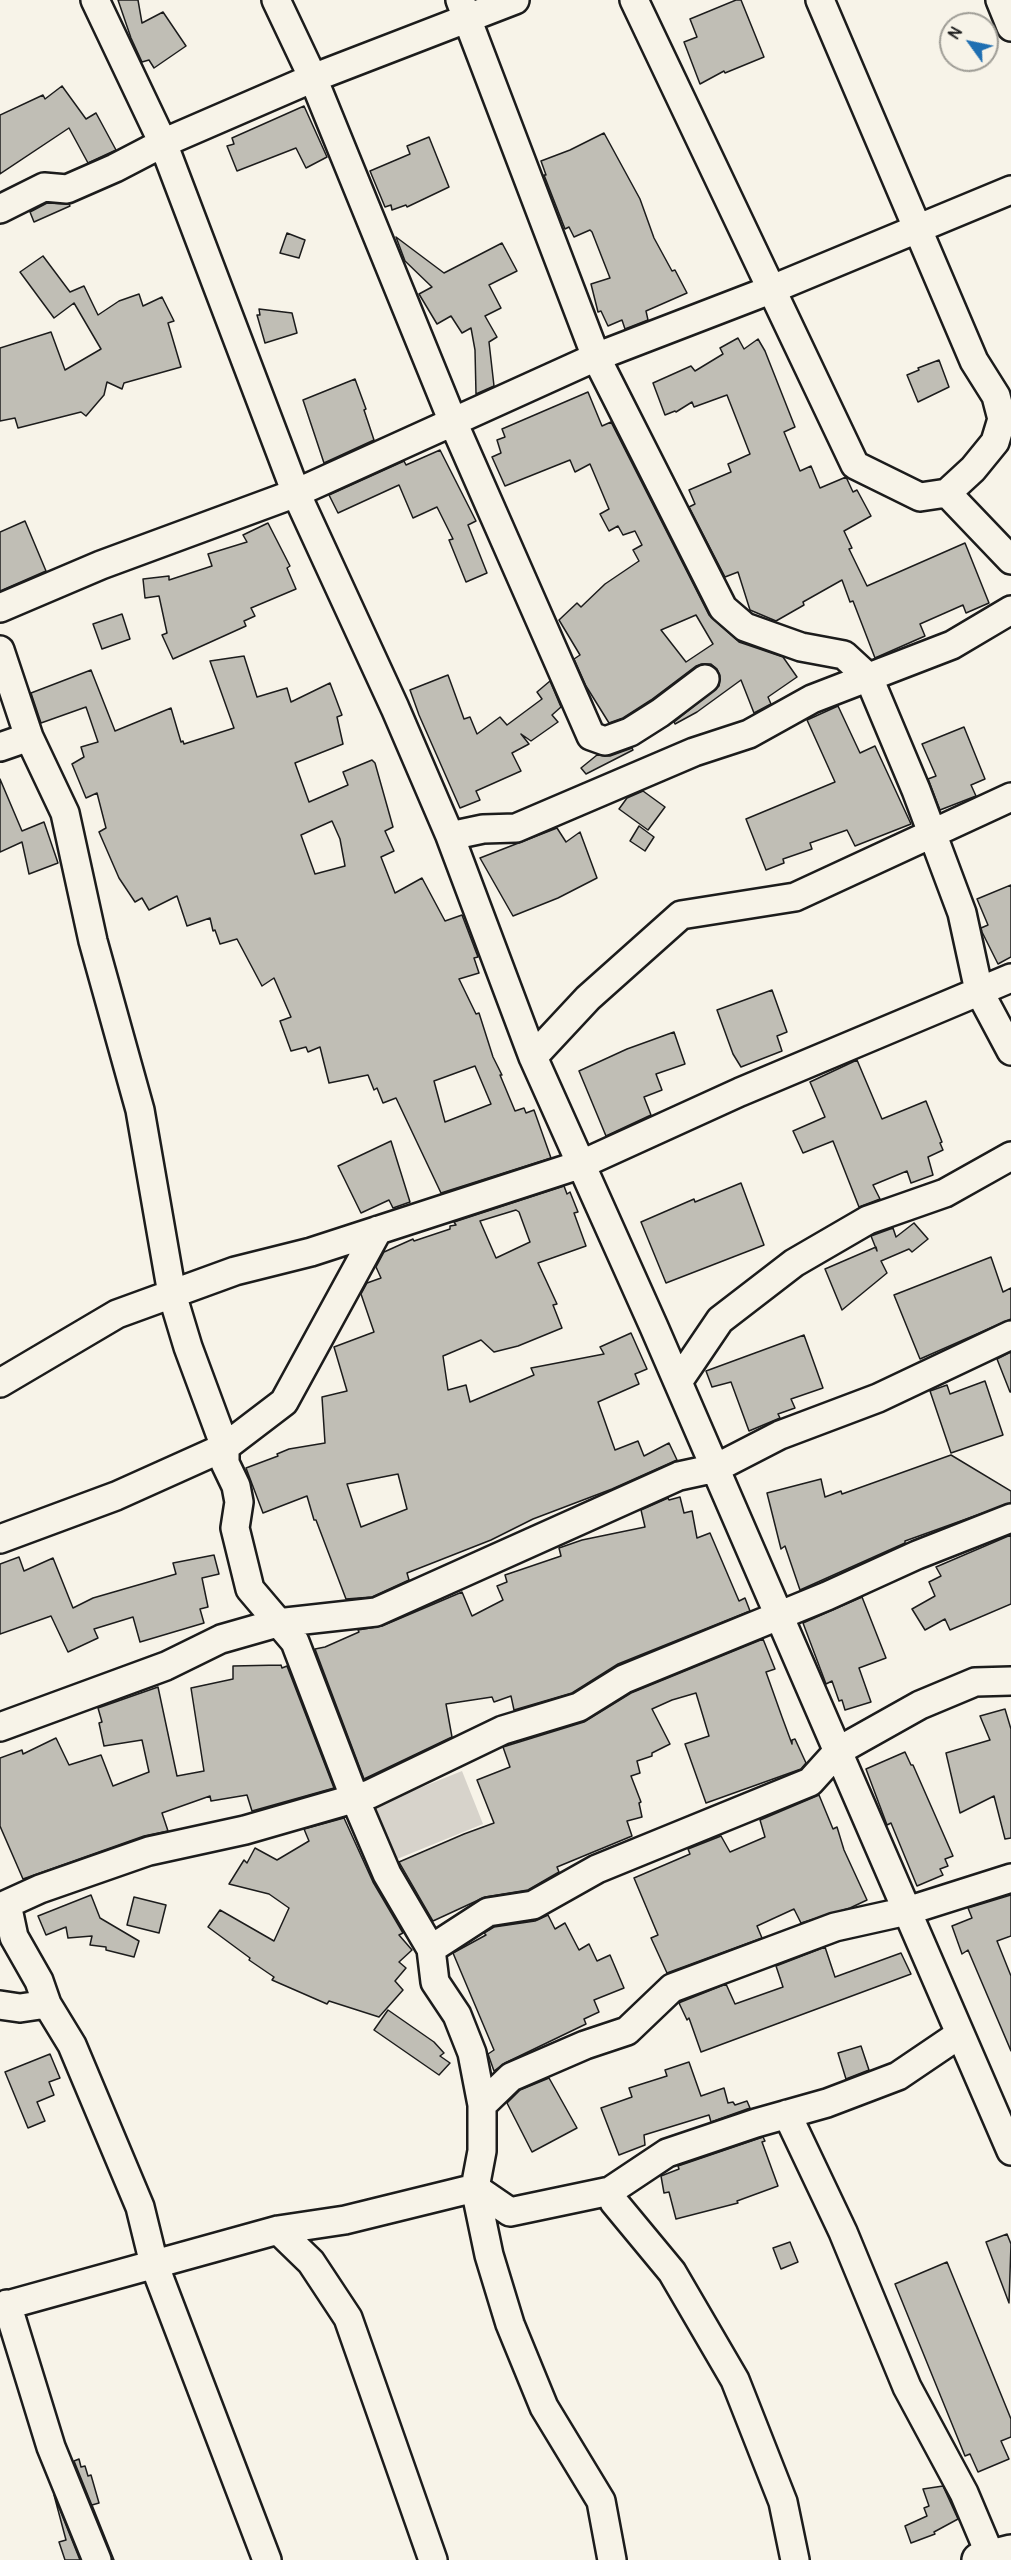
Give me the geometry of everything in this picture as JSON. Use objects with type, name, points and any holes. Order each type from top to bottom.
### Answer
[{"type":"street","points":[[95,0],[163,143],[296,493],[395,708],[450,836],[533,1056],[716,1468],[1011,2151]]},
{"type":"street","points":[[276,0],[313,78],[453,422],[591,736],[604,741],[630,732],[705,679]]},
{"type":"street","points":[[0,209],[44,187],[67,189],[115,168],[163,143],[465,10],[515,0]]},
{"type":"street","points":[[634,0],[855,465],[920,497],[947,493],[1003,440],[1002,419],[996,396],[974,362],[820,0]]},
{"type":"street","points":[[1000,0],[1011,27]]},
{"type":"street","points":[[465,10],[596,357],[723,608],[745,627],[801,647],[844,655],[869,678],[916,790],[930,833],[962,913],[979,991],[1011,1051]]},
{"type":"street","points":[[0,608],[101,565],[296,493],[596,357],[770,290],[1011,190]]},
{"type":"street","points":[[947,493],[1011,560]]},
{"type":"street","points":[[450,836],[483,829],[516,828],[694,752],[749,734],[812,699],[952,645],[1011,610]]},
{"type":"street","points":[[0,650],[29,737],[65,813],[93,941],[140,1110],[172,1294],[188,1347],[225,1446],[225,1463],[236,1486],[239,1502],[235,1528],[250,1589],[295,1642],[355,1799],[387,1874],[430,1949],[435,1982],[457,2014],[472,2053],[482,2105],[483,2151],[475,2188],[489,2255],[510,2324],[544,2407],[602,2501],[612,2560]]},
{"type":"street","points":[[0,747],[29,737]]},
{"type":"street","points":[[533,1056],[588,998],[681,915],[795,897],[1011,797]]},
{"type":"street","points":[[0,1383],[117,1314],[235,1271],[311,1252],[582,1164],[740,1092],[1011,978]]},
{"type":"street","points":[[678,1382],[720,1320],[794,1263],[868,1220],[945,1193],[1011,1156]]},
{"type":"street","points":[[0,1539],[116,1496],[225,1446],[284,1402],[378,1230]]},
{"type":"street","points":[[0,1727],[166,1666],[221,1639],[277,1623],[376,1612],[679,1476],[716,1468],[780,1435],[878,1398],[1011,1335]]},
{"type":"street","points":[[267,2560],[154,2264],[140,2207],[72,2045],[47,2004],[39,1982],[14,1937],[3,1895],[40,1888],[149,1851],[245,1830],[355,1799],[434,1765],[503,1730],[579,1707],[624,1679],[1011,1518]]},
{"type":"street","points":[[430,1949],[488,1912],[533,1905],[597,1869],[810,1782],[838,1752],[920,1704],[975,1682],[1011,1681]]},
{"type":"street","points":[[482,2105],[512,2076],[585,2045],[627,2031],[672,1988],[836,1927],[907,1911],[1011,1878]]},
{"type":"street","points":[[0,2005],[20,2008],[47,2004]]},
{"type":"street","points":[[97,2560],[51,2447],[4,2306],[279,2230],[345,2220],[475,2188],[510,2212],[610,2191],[667,2152],[827,2103],[898,2076],[960,2034]]},
{"type":"street","points":[[787,2114],[843,2232],[907,2387],[964,2493],[994,2556]]},
{"type":"street","points":[[610,2191],[614,2202],[672,2272],[735,2380],[783,2502],[795,2560]]},
{"type":"street","points":[[279,2230],[311,2262],[348,2318],[433,2560]]},
{"type":"shaded area","points":[[462,1771],[483,1824],[397,1859],[375,1806]]},
{"type":"building","points":[[118,0],[138,0],[142,23],[163,12],[186,46],[154,68],[149,60],[142,62]]},
{"type":"building","points":[[741,0],[764,57],[725,73],[724,71],[700,84],[684,42],[697,37],[690,19]]},
{"type":"building","points":[[62,86],[86,119],[96,113],[116,150],[88,163],[69,128],[0,174],[0,115],[43,95],[45,99]]},
{"type":"building","points":[[304,106],[327,157],[306,168],[296,148],[237,171],[227,146],[234,144],[232,138]]},
{"type":"building","points":[[604,133],[640,199],[654,238],[687,293],[646,311],[648,320],[625,329],[622,320],[608,326],[601,311],[598,312],[591,284],[610,278],[592,232],[590,230],[574,237],[569,227],[565,229],[544,175],[546,175],[541,161]]},
{"type":"building","points":[[429,137],[449,187],[407,207],[406,205],[392,210],[391,205],[385,207],[370,171],[410,154],[407,146]]},
{"type":"building","points":[[47,203],[69,204],[70,206],[34,222],[30,212]]},
{"type":"building","points":[[287,233],[305,240],[299,258],[280,253]]},
{"type":"building","points":[[396,237],[444,273],[502,243],[517,271],[489,285],[501,308],[485,316],[497,337],[489,342],[494,386],[476,394],[475,350],[471,328],[462,333],[451,316],[437,324],[419,294],[432,287],[405,261]]},
{"type":"building","points":[[43,256],[70,292],[84,286],[98,315],[119,301],[139,294],[143,306],[162,297],[174,321],[168,323],[181,367],[124,383],[122,389],[107,382],[104,395],[86,416],[81,412],[18,428],[15,418],[0,421],[0,348],[51,332],[65,370],[101,349],[74,303],[54,318],[20,272]]},
{"type":"building","points":[[259,309],[292,313],[297,333],[265,343],[257,315],[260,315]]},
{"type":"building","points":[[738,338],[744,349],[758,339],[765,351],[795,427],[784,432],[800,471],[811,466],[820,488],[846,477],[853,492],[857,490],[871,516],[844,531],[852,548],[849,549],[867,586],[965,543],[989,603],[966,613],[963,605],[920,624],[925,636],[875,658],[853,601],[850,602],[842,580],[803,602],[804,605],[776,621],[750,610],[738,572],[725,577],[689,507],[695,504],[689,490],[731,472],[728,464],[750,454],[727,395],[694,407],[692,402],[676,412],[665,415],[653,383],[691,366],[695,371],[723,354],[720,348]]},
{"type":"building","points":[[939,360],[949,387],[918,402],[907,375]]},
{"type":"building","points":[[355,379],[374,440],[324,463],[303,400]]},
{"type":"building","points":[[588,392],[602,426],[611,422],[709,615],[739,642],[783,657],[797,677],[768,697],[771,704],[754,713],[741,680],[697,712],[675,724],[674,722],[719,686],[720,676],[717,669],[711,664],[702,664],[623,718],[609,723],[586,686],[574,659],[580,655],[559,620],[577,603],[581,607],[605,584],[639,561],[633,550],[642,545],[635,531],[623,535],[618,526],[609,531],[600,514],[609,509],[590,464],[575,472],[570,460],[505,486],[492,457],[501,453],[497,440],[505,437],[502,429]],"holes":[[[696,615],[713,644],[686,662],[661,630]]]},
{"type":"building","points":[[440,450],[476,521],[468,525],[487,573],[466,582],[449,540],[453,539],[437,507],[413,518],[399,485],[338,513],[329,495],[404,461],[406,465]]},
{"type":"building","points":[[25,521],[46,571],[0,591],[0,532]]},
{"type":"building","points":[[268,523],[290,566],[287,568],[296,589],[251,608],[255,616],[244,621],[246,626],[173,659],[162,635],[167,633],[159,596],[145,598],[143,579],[169,576],[169,580],[212,566],[208,554],[247,542],[243,535]]},
{"type":"building","points":[[122,614],[130,639],[102,649],[93,624]]},
{"type":"building","points":[[244,656],[257,697],[287,688],[291,702],[330,683],[342,715],[337,717],[343,744],[295,763],[309,802],[348,785],[343,772],[372,760],[375,763],[393,827],[385,831],[394,851],[381,857],[395,893],[422,878],[445,921],[462,915],[478,957],[474,958],[479,973],[459,979],[476,1014],[479,1013],[493,1057],[515,1111],[524,1108],[526,1113],[534,1110],[551,1158],[441,1193],[396,1098],[383,1103],[368,1075],[329,1083],[320,1047],[308,1052],[306,1047],[291,1051],[280,1021],[291,1017],[274,978],[262,986],[237,939],[220,944],[215,930],[213,931],[210,918],[187,926],[177,896],[149,910],[142,898],[135,902],[119,878],[99,832],[106,828],[97,793],[86,798],[72,764],[84,757],[81,747],[98,742],[86,707],[41,723],[31,693],[91,670],[115,731],[171,708],[181,742],[183,741],[184,744],[234,728],[210,661]],"holes":[[[332,821],[340,839],[345,866],[315,874],[301,835]],[[475,1066],[491,1104],[445,1122],[434,1081]]]},
{"type":"building","points":[[448,675],[464,719],[470,717],[477,734],[500,717],[507,725],[542,699],[537,692],[550,681],[561,707],[552,715],[558,722],[531,741],[521,734],[529,744],[512,753],[521,771],[476,791],[480,800],[460,808],[410,690]]},
{"type":"building","points":[[838,706],[860,753],[875,746],[911,824],[855,846],[847,830],[810,843],[812,849],[783,859],[784,863],[766,870],[746,819],[835,782],[807,720]]},
{"type":"building","points":[[964,727],[985,779],[971,785],[976,796],[940,810],[928,779],[936,776],[922,744]]},
{"type":"building","points":[[632,748],[633,750],[586,774],[581,768],[597,755],[610,756]]},
{"type":"building","points":[[0,779],[22,831],[44,822],[58,863],[29,874],[22,842],[0,852]]},
{"type":"building","points":[[643,791],[665,807],[648,830],[619,809],[627,798]]},
{"type":"building","points":[[639,826],[654,837],[645,851],[630,841]]},
{"type":"building","points":[[557,828],[566,842],[580,832],[597,878],[558,898],[513,916],[480,858]]},
{"type":"building","points":[[1011,885],[1011,957],[998,964],[982,932],[981,928],[988,925],[977,899]]},
{"type":"building","points":[[772,990],[787,1032],[777,1036],[782,1051],[741,1067],[733,1054],[717,1010]]},
{"type":"building","points":[[674,1032],[685,1064],[656,1074],[662,1090],[644,1097],[651,1115],[606,1136],[579,1071],[627,1049]]},
{"type":"building","points":[[857,1060],[882,1119],[926,1101],[943,1150],[928,1157],[933,1175],[911,1183],[907,1171],[873,1185],[880,1199],[859,1207],[833,1141],[803,1153],[793,1131],[825,1117],[810,1082]]},
{"type":"building","points":[[391,1141],[410,1202],[393,1208],[389,1200],[361,1213],[338,1166]]},
{"type":"building","points":[[741,1183],[764,1245],[666,1283],[641,1222],[694,1199],[695,1202]]},
{"type":"building","points":[[564,1186],[567,1194],[570,1192],[578,1212],[574,1213],[586,1246],[538,1263],[557,1304],[553,1305],[562,1328],[518,1346],[494,1352],[481,1340],[443,1356],[448,1390],[466,1385],[470,1402],[534,1375],[531,1368],[604,1354],[600,1347],[631,1333],[647,1369],[635,1374],[639,1384],[598,1402],[615,1450],[638,1441],[644,1456],[669,1443],[677,1460],[612,1489],[533,1519],[491,1540],[407,1573],[409,1580],[372,1597],[346,1599],[316,1520],[314,1520],[307,1496],[263,1513],[246,1468],[278,1456],[277,1454],[289,1449],[325,1443],[322,1397],[347,1391],[334,1347],[374,1332],[361,1294],[367,1283],[381,1278],[376,1267],[384,1252],[413,1239],[414,1241],[450,1229],[450,1226],[456,1225],[454,1222]],"holes":[[[516,1210],[519,1212],[530,1242],[496,1258],[480,1221]],[[398,1474],[407,1509],[361,1527],[347,1484]]]},
{"type":"building","points":[[914,1223],[928,1239],[912,1252],[909,1249],[881,1261],[887,1273],[842,1310],[825,1269],[875,1247],[871,1236],[893,1228],[896,1237]]},
{"type":"building","points":[[991,1257],[1003,1292],[1011,1288],[1011,1319],[920,1359],[894,1295]]},
{"type":"building","points":[[804,1335],[823,1388],[791,1399],[795,1408],[778,1414],[780,1418],[749,1431],[731,1382],[712,1387],[706,1371]]},
{"type":"building","points":[[1011,1352],[1011,1392],[1010,1392],[997,1359]]},
{"type":"building","points":[[985,1381],[1003,1435],[951,1453],[930,1391],[947,1385],[950,1394]]},
{"type":"building","points":[[951,1455],[1011,1491],[1011,1503],[905,1541],[905,1543],[800,1590],[785,1546],[781,1549],[767,1493],[821,1479],[825,1497],[841,1491],[842,1494]]},
{"type":"building","points":[[680,1497],[684,1513],[692,1511],[697,1538],[710,1533],[739,1601],[745,1598],[750,1611],[618,1664],[572,1693],[514,1710],[511,1696],[494,1702],[492,1697],[446,1704],[452,1737],[364,1779],[315,1649],[359,1632],[358,1630],[382,1626],[462,1592],[472,1616],[503,1600],[497,1586],[507,1582],[505,1575],[561,1556],[559,1548],[582,1540],[645,1527],[641,1510],[668,1498],[669,1500]]},
{"type":"building","points":[[1011,1535],[1011,1604],[950,1630],[945,1619],[925,1630],[912,1609],[935,1596],[929,1582],[941,1576],[936,1567]]},
{"type":"building","points":[[214,1555],[219,1574],[202,1578],[208,1607],[200,1609],[204,1623],[140,1642],[133,1617],[94,1629],[98,1638],[68,1652],[51,1616],[0,1634],[0,1564],[19,1557],[24,1571],[53,1558],[73,1608],[93,1598],[176,1574],[173,1563]]},
{"type":"building","points":[[862,1597],[886,1658],[859,1668],[871,1702],[845,1710],[832,1681],[826,1684],[803,1623]]},
{"type":"building","points":[[763,1639],[775,1669],[766,1672],[792,1744],[792,1740],[795,1739],[806,1763],[801,1769],[706,1803],[685,1744],[709,1736],[696,1693],[672,1700],[652,1709],[670,1744],[652,1753],[652,1756],[637,1761],[640,1773],[631,1776],[641,1802],[639,1803],[642,1817],[627,1821],[632,1836],[557,1867],[559,1872],[528,1890],[485,1897],[433,1921],[399,1862],[494,1823],[477,1780],[510,1767],[503,1747],[584,1722],[631,1693]]},
{"type":"building","points":[[281,1665],[282,1668],[287,1666],[334,1788],[252,1811],[247,1795],[211,1801],[210,1796],[162,1813],[168,1831],[144,1836],[23,1879],[0,1826],[0,1758],[22,1750],[23,1754],[56,1738],[69,1765],[101,1755],[113,1786],[149,1772],[142,1740],[104,1746],[98,1708],[158,1687],[177,1776],[204,1771],[191,1688],[233,1679],[233,1666]]},
{"type":"building","points":[[1005,1709],[1011,1729],[1011,1838],[1005,1839],[994,1796],[960,1813],[946,1753],[990,1740],[980,1716]]},
{"type":"building","points":[[905,1752],[913,1765],[953,1856],[945,1859],[948,1866],[940,1869],[943,1875],[917,1886],[891,1823],[887,1825],[866,1769]]},
{"type":"building","points":[[819,1795],[833,1829],[837,1827],[844,1850],[867,1900],[850,1908],[801,1923],[794,1909],[757,1926],[762,1938],[667,1973],[651,1938],[658,1935],[634,1878],[690,1854],[688,1849],[721,1836],[730,1852],[765,1837],[760,1820]]},
{"type":"building","points":[[344,1818],[373,1882],[403,1933],[399,1935],[412,1950],[399,1962],[406,1968],[395,1981],[403,1990],[379,2017],[329,2001],[327,2004],[272,1980],[274,1977],[208,1927],[220,1910],[274,1941],[289,1908],[269,1894],[229,1884],[244,1860],[247,1863],[255,1848],[277,1860],[309,1841],[304,1829]]},
{"type":"building","points":[[91,1895],[100,1918],[139,1941],[134,1957],[106,1950],[106,1947],[90,1945],[92,1936],[68,1938],[66,1927],[46,1935],[38,1916]]},
{"type":"building","points":[[1011,1895],[1011,1936],[997,1941],[1011,1976],[1011,2051],[968,1950],[962,1954],[952,1926],[972,1918],[968,1908]]},
{"type":"building","points":[[134,1897],[166,1905],[159,1933],[127,1925]]},
{"type":"building","points":[[548,1915],[555,1929],[565,1923],[579,1950],[589,1944],[597,1961],[610,1955],[624,1988],[594,2000],[599,2012],[584,2019],[586,2024],[505,2063],[494,2071],[488,2054],[494,2050],[453,1953],[486,1935],[484,1933],[494,1927],[535,1921]]},
{"type":"building","points":[[825,1947],[835,1977],[901,1953],[911,1974],[701,2052],[689,2018],[687,2020],[679,2003],[726,1984],[735,2004],[783,1987],[776,1966]]},
{"type":"building","points":[[388,2010],[434,2042],[444,2053],[440,2056],[450,2063],[439,2075],[374,2030]]},
{"type":"building","points":[[861,2046],[869,2070],[846,2079],[838,2053]]},
{"type":"building","points":[[50,2054],[60,2078],[49,2082],[54,2095],[37,2102],[45,2121],[28,2128],[5,2072]]},
{"type":"building","points":[[689,2062],[701,2096],[724,2088],[728,2103],[733,2102],[735,2105],[747,2101],[750,2108],[711,2122],[709,2115],[644,2135],[645,2145],[619,2155],[601,2108],[632,2097],[629,2088],[667,2076],[665,2070]]},
{"type":"building","points":[[549,2078],[577,2128],[532,2152],[507,2103],[520,2090]]},
{"type":"building","points":[[763,2137],[765,2141],[762,2142],[778,2186],[737,2201],[738,2203],[676,2219],[669,2192],[664,2193],[661,2176],[679,2169],[678,2166]]},
{"type":"building","points":[[1007,2234],[1011,2244],[1009,2303],[986,2242]]},
{"type":"building","points":[[790,2242],[798,2262],[781,2269],[773,2248]]},
{"type":"building","points":[[947,2262],[1011,2419],[1011,2437],[1001,2441],[1009,2459],[978,2472],[970,2454],[965,2456],[895,2284]]},
{"type":"building","points":[[79,2459],[81,2467],[85,2466],[88,2476],[91,2475],[99,2503],[92,2505],[114,2560],[74,2461]]},
{"type":"building","points":[[943,2486],[958,2519],[934,2532],[935,2534],[911,2543],[905,2526],[927,2516],[924,2508],[929,2506],[923,2489]]},
{"type":"building","points":[[54,2495],[80,2560],[65,2560],[59,2542],[66,2540]]}]
